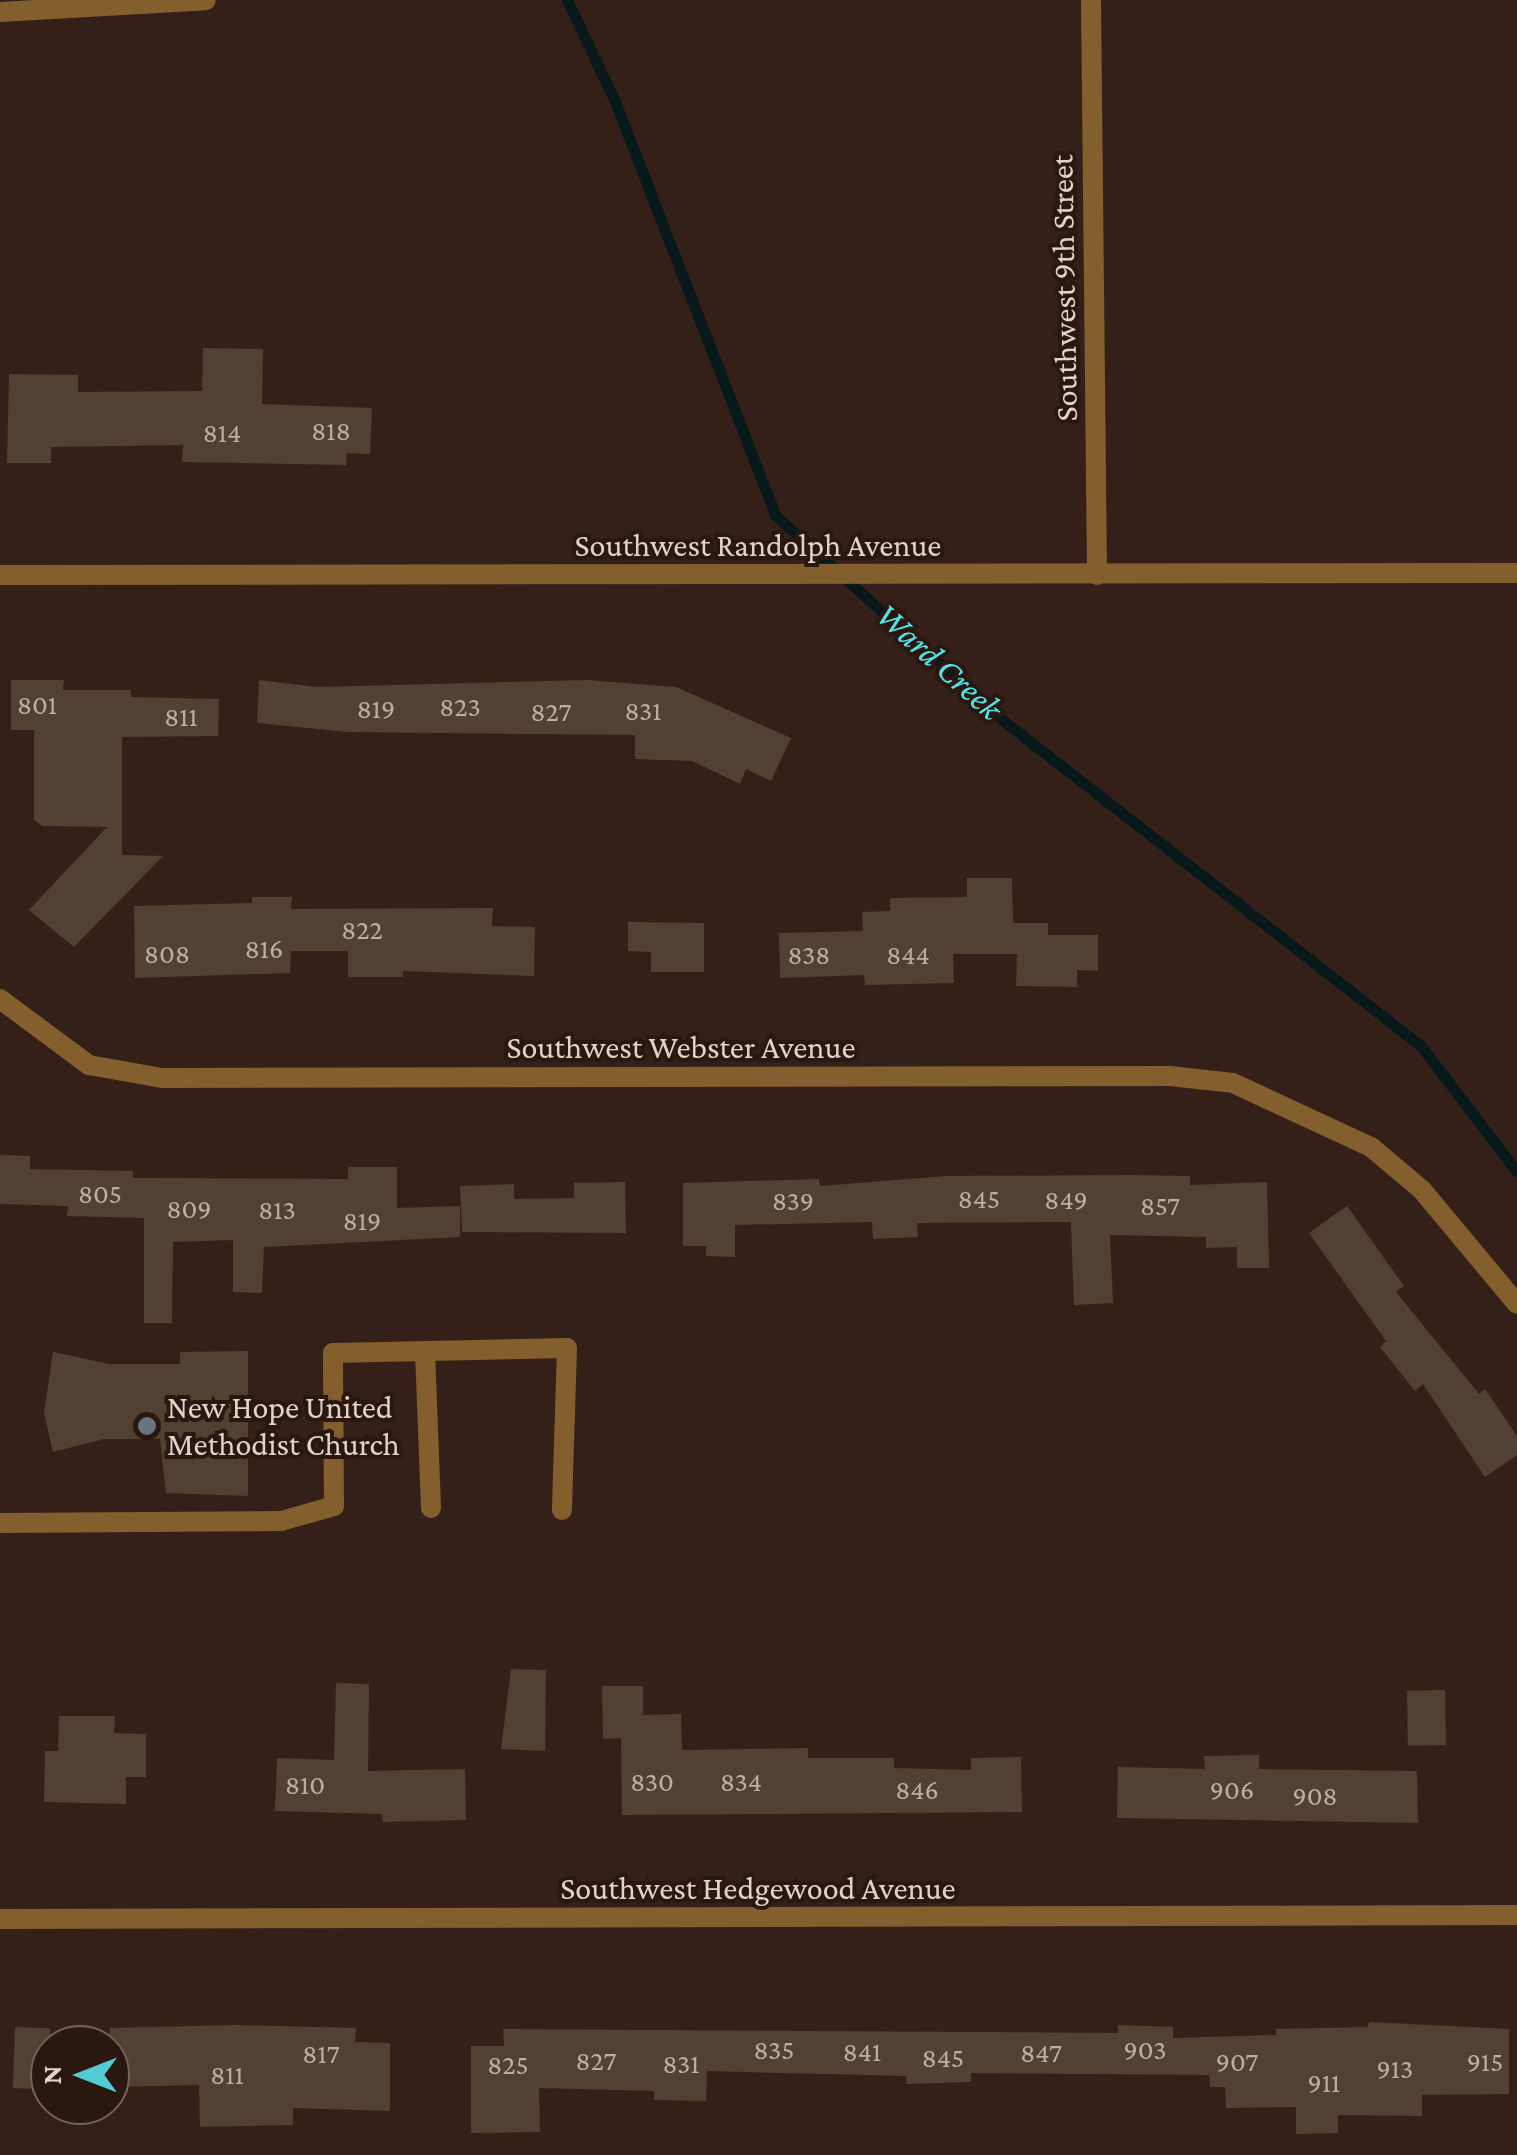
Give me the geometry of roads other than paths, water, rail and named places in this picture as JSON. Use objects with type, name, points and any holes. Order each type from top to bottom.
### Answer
[{"type":"street","points":[[0,12],[206,0]]},
{"type":"street","name":"Southwest 9th Street","points":[[1091,0],[1096,574]]},
{"type":"street","name":"Southwest Randolph Avenue","points":[[0,575],[1517,573]]},
{"type":"street","name":"Southwest Webster Avenue","points":[[0,999],[89,1065],[162,1078],[1170,1076],[1233,1083],[1371,1147],[1422,1190],[1517,1304]]},
{"type":"street","points":[[0,1523],[281,1521],[334,1506],[333,1353],[568,1348],[562,1510]]},
{"type":"street","points":[[425,1351],[431,1508]]},
{"type":"street","name":"Southwest Hedgewood Avenue","points":[[0,1919],[1517,1915]]},
{"type":"waterway","name":"Ward Creek","points":[[567,0],[614,99],[775,515],[996,715],[1421,1046],[1517,1172]]},
{"type":"place","name":"New Hope United Methodist Church","points":[[147,1426]]}]
